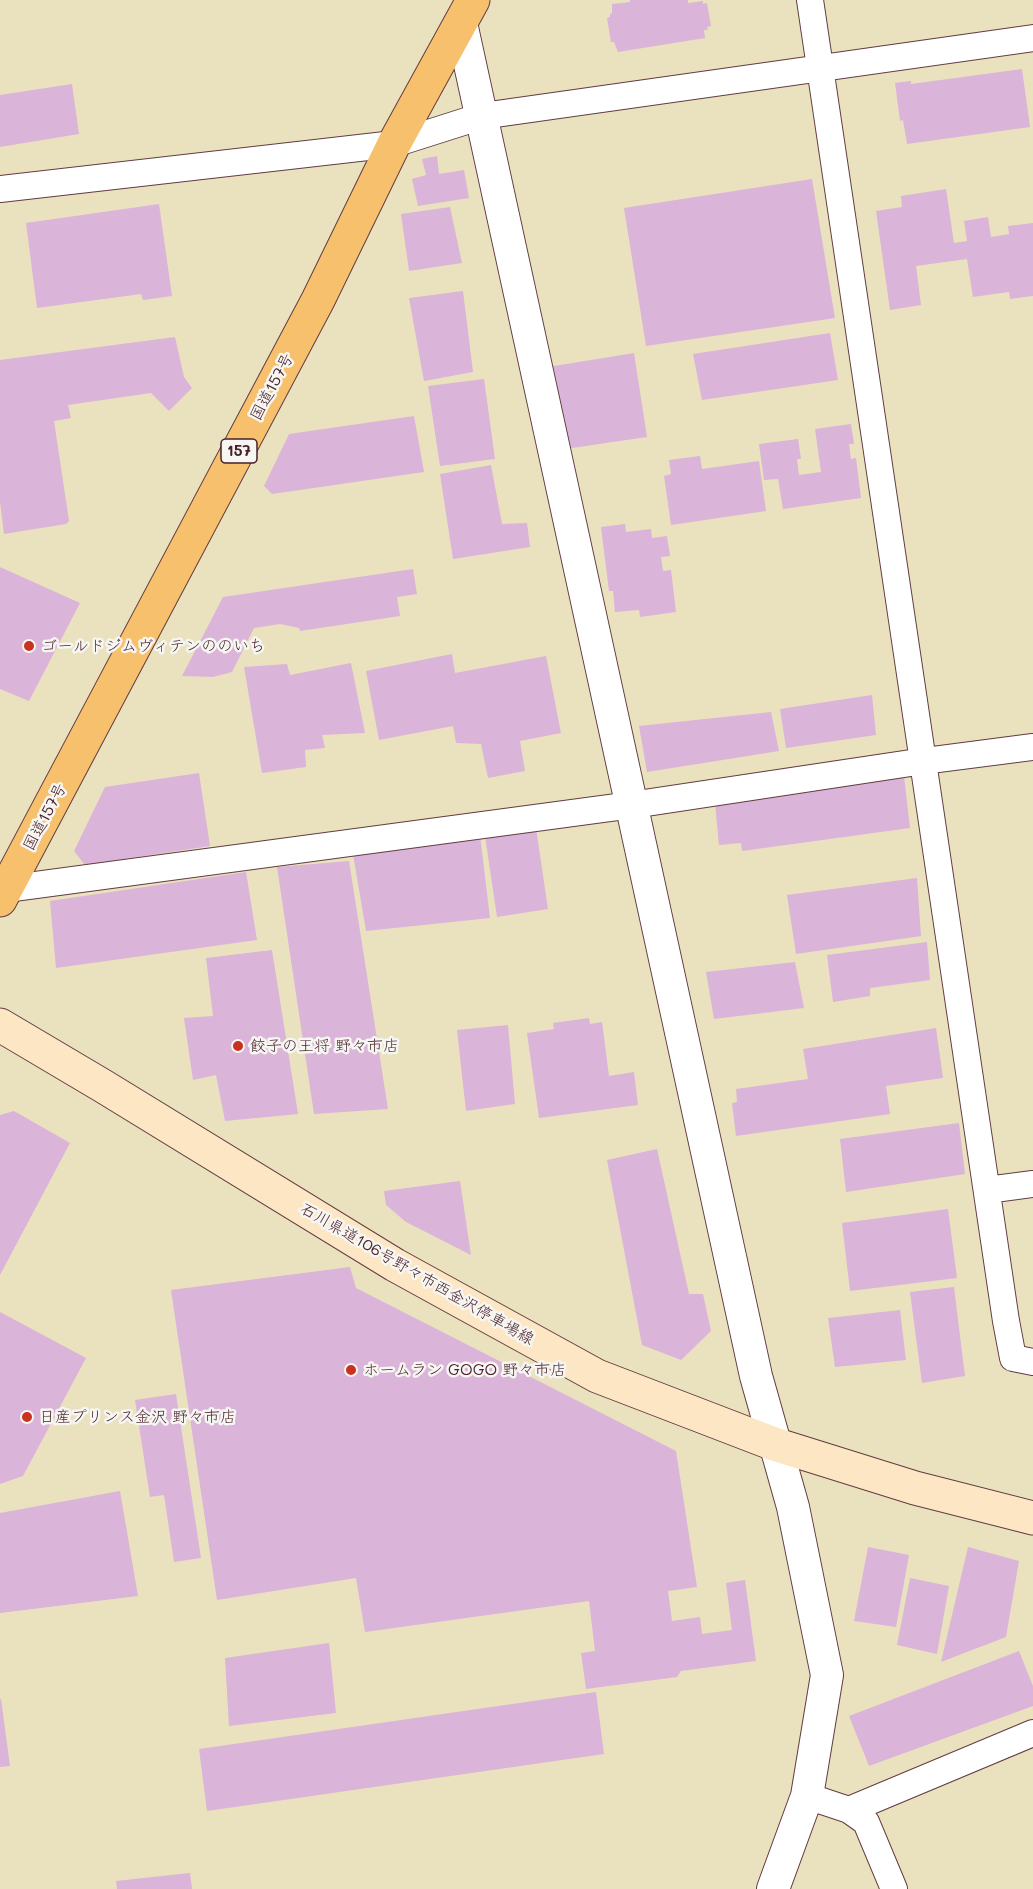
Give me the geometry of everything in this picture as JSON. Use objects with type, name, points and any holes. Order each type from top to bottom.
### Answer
[{"type":"highway","name":"国道157号","points":[[3,895],[313,310],[463,8]]},
{"type":"main road","name":"石川県道106号野々市西金沢停車場線","points":[[0,1025],[395,1265],[597,1376],[774,1443],[915,1488],[1033,1518]]},
{"type":"street","points":[[810,0],[1006,1321],[1013,1358],[1033,1362]]},
{"type":"street","points":[[463,8],[482,116],[756,1376],[793,1507],[826,1675],[807,1796],[773,1889]]},
{"type":"street","points":[[0,189],[394,144],[482,116],[1033,38]]},
{"type":"street","points":[[3,895],[1033,747]]},
{"type":"street","points":[[987,1190],[1033,1184]]},
{"type":"street","points":[[849,1810],[1033,1733]]},
{"type":"street","points":[[807,1796],[849,1810],[866,1822],[894,1889]]},
{"type":"building","points":[[630,0],[688,0],[688,3],[703,1],[703,4],[707,3],[711,26],[707,27],[708,30],[704,30],[705,38],[618,52],[614,42],[611,42],[607,18],[612,13],[612,4],[630,2]]},
{"type":"building","points":[[1022,69],[1030,127],[907,144],[903,120],[900,121],[895,83],[911,81],[911,84]]},
{"type":"building","points":[[72,84],[79,134],[0,147],[0,95]]},
{"type":"building","points":[[437,156],[439,174],[464,170],[469,198],[418,206],[412,179],[426,175],[422,159]]},
{"type":"building","points":[[812,179],[835,318],[646,346],[624,208]]},
{"type":"building","points":[[946,189],[954,243],[967,241],[964,221],[988,217],[991,237],[1009,234],[1008,226],[1033,223],[1033,296],[1010,299],[1009,292],[973,297],[967,259],[916,266],[921,305],[890,310],[876,211],[902,207],[901,196]]},
{"type":"building","points":[[159,204],[172,296],[143,300],[141,294],[37,308],[26,223]]},
{"type":"building","points":[[450,207],[462,263],[409,271],[401,214]]},
{"type":"building","points":[[463,291],[473,372],[424,381],[409,298]]},
{"type":"building","points":[[830,333],[838,380],[702,400],[693,354]]},
{"type":"building","points":[[175,337],[184,377],[192,388],[169,411],[151,393],[68,405],[71,418],[54,421],[69,521],[66,524],[4,534],[0,502],[0,360]]},
{"type":"building","points":[[634,353],[647,437],[565,449],[548,367]]},
{"type":"building","points":[[484,379],[495,459],[440,466],[428,386]]},
{"type":"building","points":[[414,416],[424,472],[272,494],[264,486],[289,434]]},
{"type":"building","points":[[851,424],[854,444],[849,444],[851,459],[856,458],[861,498],[783,509],[778,479],[764,480],[759,444],[798,439],[801,459],[797,459],[799,475],[821,472],[815,429]]},
{"type":"building","points":[[700,456],[702,469],[759,461],[766,511],[671,525],[664,476],[671,474],[669,460]]},
{"type":"building","points":[[491,465],[502,524],[527,523],[530,547],[453,559],[440,474]]},
{"type":"building","points":[[625,524],[626,532],[651,529],[652,538],[667,536],[670,556],[661,557],[663,571],[671,570],[676,612],[640,617],[639,610],[615,612],[613,591],[609,591],[601,527]]},
{"type":"building","name":"ゴールドジムヴィテンののいち","points":[[0,567],[80,603],[29,701],[0,689]]},
{"type":"building","points":[[413,569],[417,594],[397,597],[400,616],[300,631],[299,628],[280,624],[254,628],[232,672],[213,677],[182,676],[223,597]]},
{"type":"building","points":[[452,654],[455,673],[546,656],[561,733],[520,741],[525,771],[488,778],[481,744],[456,743],[453,726],[379,740],[366,671]]},
{"type":"building","points":[[351,663],[365,733],[322,735],[325,748],[305,750],[306,767],[262,773],[244,667],[287,664],[290,675]]},
{"type":"building","points":[[872,695],[876,735],[786,748],[780,709]]},
{"type":"building","points":[[771,712],[779,751],[647,772],[639,726]]},
{"type":"building","points":[[199,773],[210,846],[85,865],[74,851],[105,787]]},
{"type":"building","points":[[904,776],[910,828],[742,851],[741,843],[719,845],[715,803]]},
{"type":"building","points":[[536,828],[548,909],[497,917],[485,836]]},
{"type":"building","points":[[480,835],[490,918],[366,931],[353,854]]},
{"type":"building","points":[[349,861],[388,1109],[314,1114],[277,867]]},
{"type":"building","points":[[246,872],[257,940],[56,968],[50,901]]},
{"type":"building","points":[[917,878],[921,936],[796,954],[787,895]]},
{"type":"building","points":[[927,942],[930,980],[870,988],[870,996],[833,1002],[827,955]]},
{"type":"building","name":"餃子の王将 野々市店","points":[[272,950],[298,1114],[225,1121],[216,1075],[193,1080],[184,1018],[213,1016],[206,958]]},
{"type":"building","points":[[795,962],[804,1008],[714,1019],[706,972]]},
{"type":"building","points":[[589,1018],[590,1024],[602,1022],[609,1076],[634,1072],[638,1105],[539,1118],[527,1033],[554,1029],[553,1023]]},
{"type":"building","points":[[508,1025],[515,1104],[466,1111],[457,1030]]},
{"type":"building","points":[[936,1028],[943,1078],[886,1086],[890,1114],[736,1136],[732,1103],[737,1102],[736,1089],[808,1079],[803,1049]]},
{"type":"building","points":[[14,1111],[70,1143],[0,1275],[0,1115]]},
{"type":"building","points":[[959,1123],[965,1174],[846,1192],[840,1139]]},
{"type":"building","points":[[657,1149],[689,1294],[703,1294],[711,1331],[681,1360],[642,1345],[607,1160]]},
{"type":"building","points":[[460,1181],[471,1255],[406,1222],[386,1205],[384,1191]]},
{"type":"building","points":[[948,1209],[957,1278],[850,1291],[842,1223]]},
{"type":"building","name":"ホームラン GOGO 野々市店","points":[[350,1267],[356,1288],[676,1451],[697,1587],[668,1591],[672,1621],[700,1617],[702,1634],[732,1630],[726,1583],[745,1580],[756,1661],[681,1671],[677,1677],[586,1689],[581,1653],[595,1651],[589,1601],[365,1632],[356,1578],[217,1600],[171,1290]]},
{"type":"building","points":[[954,1287],[965,1376],[922,1383],[910,1292]]},
{"type":"building","points":[[900,1310],[906,1360],[835,1367],[828,1318]]},
{"type":"building","name":"日産プリンス金沢 野々市店","points":[[0,1312],[86,1358],[23,1476],[0,1484]]},
{"type":"building","points":[[176,1394],[201,1558],[174,1562],[164,1495],[150,1497],[135,1400]]},
{"type":"building","points":[[120,1491],[138,1596],[0,1613],[0,1513]]},
{"type":"building","points":[[868,1547],[909,1555],[896,1627],[854,1621]]},
{"type":"building","points":[[968,1547],[1019,1561],[1006,1637],[941,1662]]},
{"type":"building","points":[[910,1578],[949,1586],[937,1654],[897,1645]]},
{"type":"building","points":[[329,1643],[336,1713],[229,1726],[225,1658]]},
{"type":"building","points":[[1019,1651],[1033,1686],[1033,1706],[869,1766],[849,1716]]},
{"type":"building","points":[[596,1692],[604,1754],[207,1811],[199,1749]]},
{"type":"building","points":[[0,1699],[10,1766],[0,1767]]},
{"type":"building","points":[[190,1873],[192,1889],[117,1889],[116,1881]]},
{"type":"place","name":"ゴールドジムヴィテンののいち","points":[[29,646]]},
{"type":"place","name":"餃子の王将 野々市店","points":[[238,1046]]},
{"type":"place","name":"ホームラン GOGO 野々市店","points":[[351,1370]]},
{"type":"place","name":"日産プリンス金沢 野々市店","points":[[27,1417]]}]
